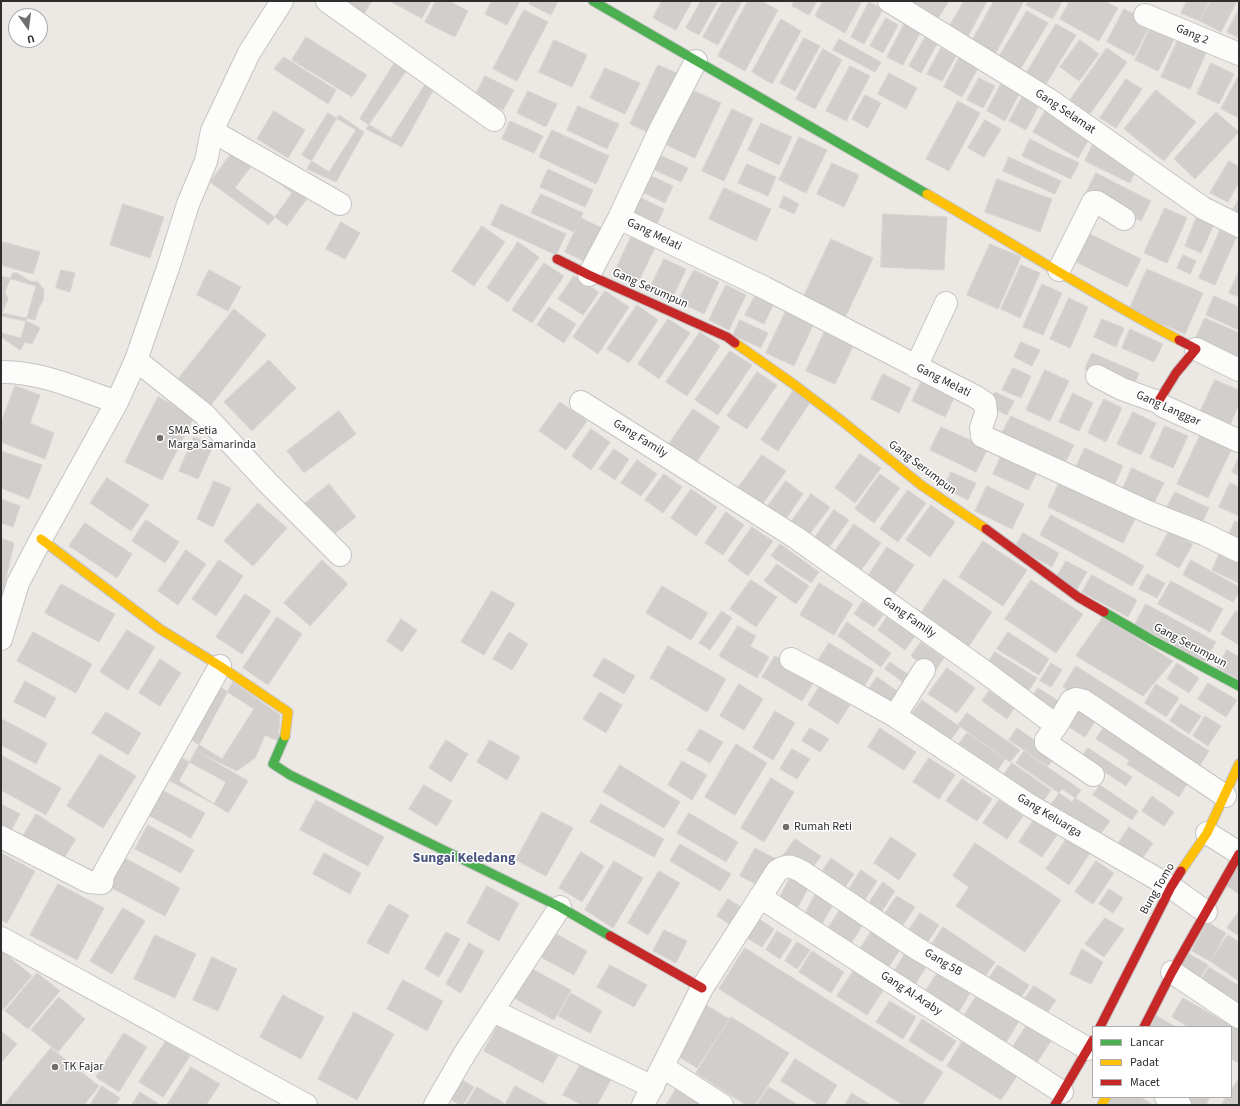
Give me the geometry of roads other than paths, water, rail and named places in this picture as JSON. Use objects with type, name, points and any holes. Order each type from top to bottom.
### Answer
[{"type":"street","points":[[1,639],[18,583],[117,402],[136,360],[169,265],[188,204],[206,160],[212,131],[249,53],[282,1]]},
{"type":"street","points":[[327,1],[494,120]]},
{"type":"street","points":[[593,1],[873,164],[992,231],[1145,322],[1239,370]]},
{"type":"street","name":"Gang Selamat","points":[[889,1],[1048,99],[1203,208],[1239,226]]},
{"type":"street","name":"Gang 2","points":[[1145,15],[1239,54]]},
{"type":"street","points":[[589,275],[619,218],[661,128],[696,61]]},
{"type":"street","points":[[212,131],[340,204]]},
{"type":"street","points":[[1059,270],[1093,202],[1097,202],[1124,219]]},
{"type":"street","name":"Gang Melati","points":[[619,218],[765,288],[976,397],[985,403],[986,413],[981,428],[982,436],[1148,512],[1204,534],[1239,550]]},
{"type":"street","name":"Gang Serumpun","points":[[557,259],[727,337],[798,388],[921,485],[1004,541],[1078,597],[1152,640],[1239,686]]},
{"type":"street","points":[[916,366],[946,303]]},
{"type":"street","points":[[1158,402],[1176,373],[1196,349]]},
{"type":"street","points":[[136,360],[204,414],[267,482],[340,555]]},
{"type":"street","points":[[1,372],[12,372],[40,377],[117,402]]},
{"type":"street","name":"Gang Langgar","points":[[1097,376],[1122,389],[1158,402],[1163,406],[1239,441]]},
{"type":"street","name":"Gang Family","points":[[581,402],[795,537],[1057,725]]},
{"type":"street","points":[[41,539],[160,629],[220,666],[288,712],[286,732],[273,764],[290,775],[560,907],[702,988]]},
{"type":"street","name":"Gang Keluarga","points":[[791,659],[895,716],[1029,805],[1171,887],[1206,912]]},
{"type":"street","points":[[1,837],[89,882],[102,883],[103,875],[220,666]]},
{"type":"street","points":[[895,716],[924,670]]},
{"type":"street","points":[[1093,775],[1046,743],[1046,740],[1071,701],[1076,699],[1084,701],[1225,796]]},
{"type":"street","name":"Bung Tomo","points":[[1101,1026],[1171,887],[1207,833],[1239,764]]},
{"type":"street","points":[[1145,1026],[1172,972],[1239,854],[1207,833]]},
{"type":"street","name":"Gang 5B","points":[[760,897],[777,871],[782,867],[790,866],[801,871],[916,948],[1091,1045]]},
{"type":"street","points":[[493,1011],[648,1096],[702,988],[760,897]]},
{"type":"street","name":"Gang Al-Araby","points":[[760,897],[1059,1099]]},
{"type":"street","points":[[435,1105],[465,1053],[560,907]]},
{"type":"street","points":[[1,938],[306,1105]]},
{"type":"street","points":[[1172,972],[1239,1017]]},
{"type":"street","points":[[1059,1099],[1091,1045]]},
{"type":"street","points":[[663,1067],[722,1105]]},
{"type":"street","points":[[1168,1098],[1180,1105]]},
{"type":"place","name":"SMA Setia Marga Samarinda","points":[[160,438]]},
{"type":"place","name":"Rumah Reti","points":[[786,827]]},
{"type":"place","name":"TK Fajar","points":[[55,1067]]},
{"type":"district","name":"Sungai Keledang","points":[[464,859]]}]
